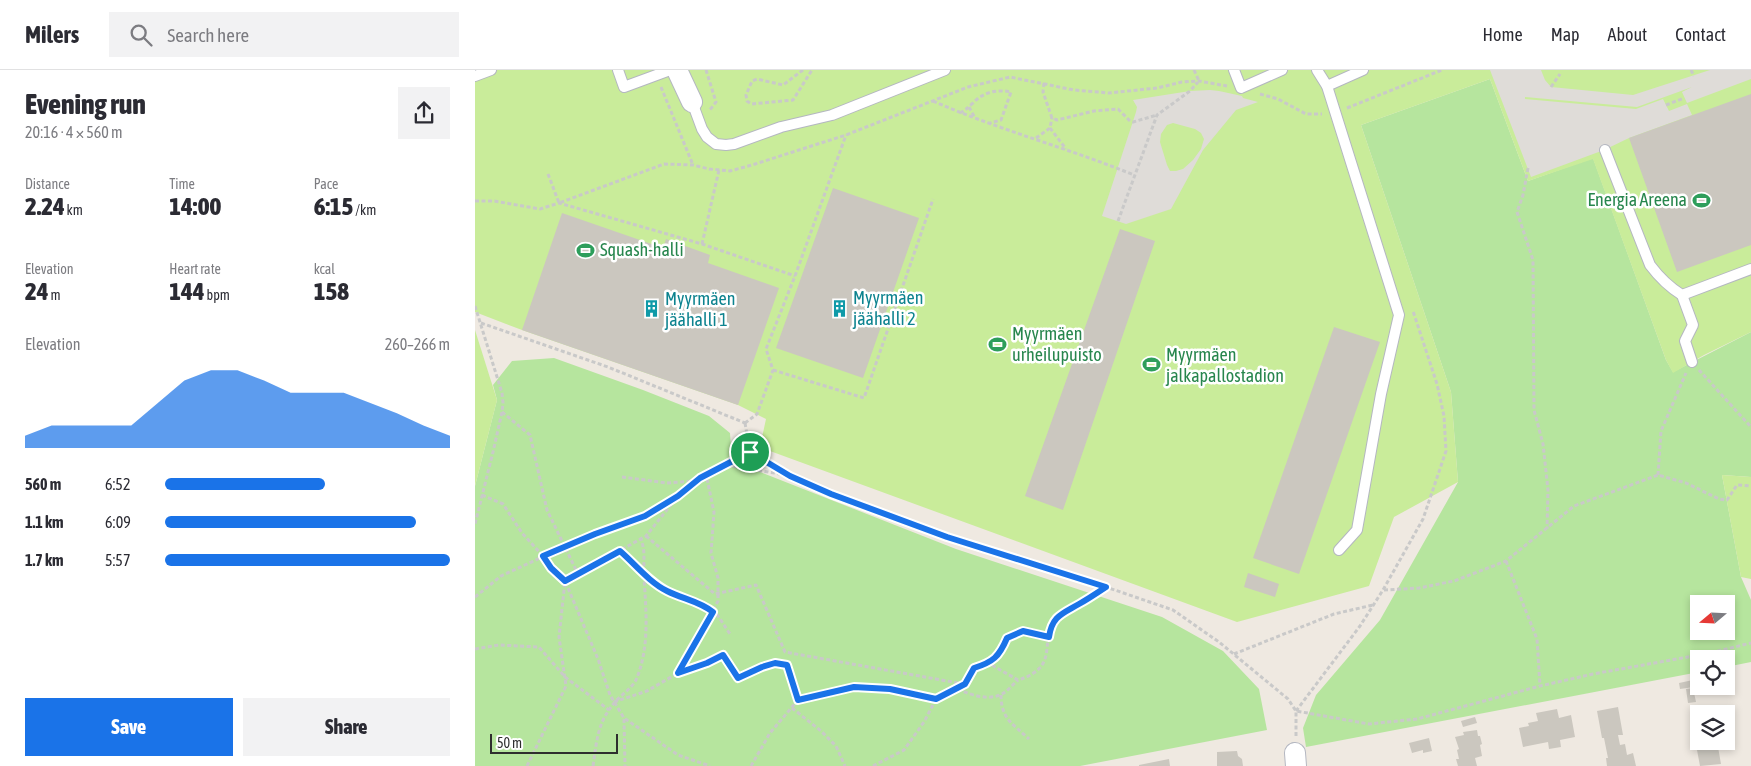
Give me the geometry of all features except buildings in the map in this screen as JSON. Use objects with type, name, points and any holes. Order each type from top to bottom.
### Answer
[{"type":"street","points":[[677,70],[691,102]]},
{"type":"lane","points":[[475,76],[491,70]]},
{"type":"lane","points":[[618,70],[624,87],[670,70]]},
{"type":"lane","points":[[691,102],[707,137],[717,144],[734,144],[781,127],[832,115],[945,70]]},
{"type":"lane","points":[[1234,70],[1241,88],[1282,70]]},
{"type":"lane","points":[[1317,70],[1327,86],[1399,315],[1398,327],[1381,394],[1357,530],[1339,550]]},
{"type":"lane","points":[[1327,86],[1363,70]]},
{"type":"lane","points":[[1605,150],[1650,265],[1661,279],[1682,295],[1693,325],[1685,341],[1692,362]]},
{"type":"lane","points":[[1682,295],[1751,269]]},
{"type":"path","points":[[803,70],[783,84],[757,79],[752,81],[746,95],[747,101],[751,104],[793,100],[812,70]]},
{"type":"path","points":[[1194,70],[1199,81]]},
{"type":"path","points":[[475,201],[494,201],[540,209],[664,164],[693,164],[730,171],[846,135],[981,83],[1010,77],[1074,90],[1109,93],[1146,90],[1182,82],[1199,81],[1241,88],[1278,99],[1306,114],[1322,114],[1347,108],[1442,70]]},
{"type":"path","points":[[1691,70],[1694,76]]},
{"type":"path","points":[[1551,87],[1560,74]]},
{"type":"path","points":[[656,75],[693,164]]},
{"type":"path","points":[[1052,118],[1057,120],[1095,111],[1118,109],[1133,122],[1157,115],[1190,91],[1199,81]]},
{"type":"path","points":[[1035,138],[1050,128],[1052,118],[1043,92],[1044,84]]},
{"type":"path","points":[[960,113],[981,95],[995,91],[1011,92],[1001,120]]},
{"type":"path","points":[[1666,105],[1684,98]]},
{"type":"path","points":[[933,102],[1134,175]]},
{"type":"path","points":[[969,107],[976,118]]},
{"type":"path","points":[[1118,221],[1157,115]]},
{"type":"path","points":[[987,123],[1001,120]]},
{"type":"path","points":[[1001,120],[1009,129]]},
{"type":"path","points":[[1050,128],[1066,149]]},
{"type":"path","points":[[745,423],[757,414],[773,370],[766,349],[795,276],[846,135]]},
{"type":"path","points":[[1528,168],[1523,195],[1517,212],[1533,260],[1534,410],[1544,453],[1548,490],[1547,529]]},
{"type":"path","points":[[702,244],[719,170]]},
{"type":"path","points":[[548,174],[559,203]]},
{"type":"path","points":[[773,370],[864,398],[933,199]]},
{"type":"path","points":[[559,203],[702,244],[795,276]]},
{"type":"path","points":[[475,306],[502,393],[503,403],[475,524]]},
{"type":"path","points":[[481,323],[608,366],[745,423]]},
{"type":"path","points":[[1658,476],[1661,431],[1681,382],[1692,362],[1751,427]]},
{"type":"path","points":[[502,412],[530,435],[547,510],[579,574]]},
{"type":"path","points":[[745,423],[750,452],[790,476],[831,494],[947,537],[1173,610],[1219,642],[1287,700],[1296,711],[1296,759]]},
{"type":"path","points":[[475,597],[501,576],[565,546],[645,516],[678,496],[706,474],[750,452]]},
{"type":"path","points":[[725,464],[790,476]]},
{"type":"path","points":[[678,673],[719,602],[718,578],[711,553],[714,512],[706,474]]},
{"type":"path","points":[[1383,590],[1419,588],[1454,581],[1506,561],[1574,506],[1658,476],[1686,483],[1719,499],[1727,500],[1737,485],[1751,486]]},
{"type":"path","points":[[622,478],[667,483],[696,481]]},
{"type":"path","points":[[482,495],[503,504],[522,533],[551,568],[565,581],[614,702],[624,718],[678,755],[710,766]]},
{"type":"path","points":[[565,581],[646,536],[678,496]]},
{"type":"path","points":[[646,536],[715,594],[755,585],[785,652],[965,684]]},
{"type":"path","points":[[593,766],[599,725],[614,702],[635,682],[645,653],[647,611],[644,574],[645,551],[641,539]]},
{"type":"path","points":[[620,551],[644,574],[666,591],[703,605],[713,612],[718,616],[730,634]]},
{"type":"path","points":[[1506,561],[1537,639],[1540,686]]},
{"type":"path","points":[[527,766],[566,686],[559,637],[565,581]]},
{"type":"path","points":[[957,688],[970,695],[989,697],[1001,695],[1017,680],[1031,675],[1043,666],[1050,628],[1059,614],[1080,604],[1106,587]]},
{"type":"path","points":[[1234,654],[1333,614],[1374,604]]},
{"type":"path","points":[[873,766],[904,750],[936,699],[965,684],[974,668],[989,663],[1000,653],[1007,638],[1023,631],[1049,637]]},
{"type":"path","points":[[1296,711],[1369,724],[1417,719],[1540,686],[1593,674],[1710,653],[1751,643]]},
{"type":"path","points":[[475,649],[499,645],[539,647],[565,677],[609,710]]},
{"type":"path","points":[[614,702],[647,691],[678,673],[723,655],[738,678],[775,663],[787,665],[798,700]]},
{"type":"path","points":[[989,663],[1017,680]]},
{"type":"path","points":[[751,766],[770,733],[798,700],[854,687],[890,689],[936,699]]},
{"type":"path","points":[[1001,695],[1001,707],[1005,716],[1029,739]]},
{"type":"path","points":[[792,708],[821,731],[835,746],[845,766]]},
{"type":"path","points":[[624,718],[625,766]]},
{"type":"green space","name":"Myyrmäen urheilupuisto","points":[[475,70],[1751,70],[1751,332],[1704,355],[1673,373],[1666,360],[1593,159],[1528,181],[1490,79],[1361,125],[1451,392],[1458,482],[1394,517],[1369,586],[1237,622],[770,451],[761,442],[766,419],[738,405],[475,312]]},
{"type":"green space","points":[[1490,79],[1528,181],[1593,158],[1666,360],[1673,372],[1751,332],[1751,477],[1722,475],[1741,577],[1751,600],[1751,662],[1735,665],[1735,650],[1690,650],[1690,674],[1306,747],[1303,728],[1316,695],[1380,620],[1458,482],[1451,392],[1361,125]]},
{"type":"green space","points":[[475,330],[497,400],[475,486]]},
{"type":"green space","points":[[554,358],[709,416],[730,433],[732,461],[956,549],[1162,617],[1223,651],[1259,689],[1267,730],[1080,766],[475,766],[475,486],[497,400],[493,385],[512,361]]},
{"type":"green space","points":[[1722,475],[1751,477],[1751,579],[1741,577]]},
{"type":"shaded area","points":[[1490,70],[1541,70],[1545,80],[1551,87],[1633,95],[1710,70],[1751,70],[1751,79],[1687,103],[1682,92],[1692,87],[1637,107],[1525,97],[1525,99],[1636,109],[1663,99],[1669,111],[1687,104],[1692,115],[1531,177]]},
{"type":"shaded area","points":[[1190,91],[1219,91],[1258,102],[1236,110],[1203,150],[1171,209],[1126,224],[1102,216],[1136,112],[1137,107],[1133,100]],"holes":[[[1173,123],[1195,129],[1201,133],[1204,139],[1201,149],[1183,169],[1170,171],[1160,142],[1161,134],[1167,125]]]},
{"type":"place","name":"Energia Areena","points":[[1701,200]]},
{"type":"place","name":"Squash-halli","points":[[586,250]]},
{"type":"place","name":"Myyrmäen jäähalli 2","points":[[839,308]]},
{"type":"place","name":"Myyrmäen jäähalli 1","points":[[651,309]]},
{"type":"place","name":"Myyrmäen urheilupuisto","points":[[998,344]]},
{"type":"place","name":"Myyrmäen jalkapallostadion","points":[[1152,365]]},
{"type":"route","points":[[750,452],[790,476],[831,494],[947,537],[1106,587],[1080,604],[1059,614],[1050,628],[1049,637],[1023,631],[1007,638],[1000,653],[989,663],[974,668],[965,684],[936,699],[890,689],[854,687],[798,700],[787,665],[775,663],[738,678],[723,655],[678,673],[713,612],[703,605],[666,591],[644,574],[620,551],[565,581],[551,568],[543,556],[645,516],[678,496],[700,478],[750,452]]}]
